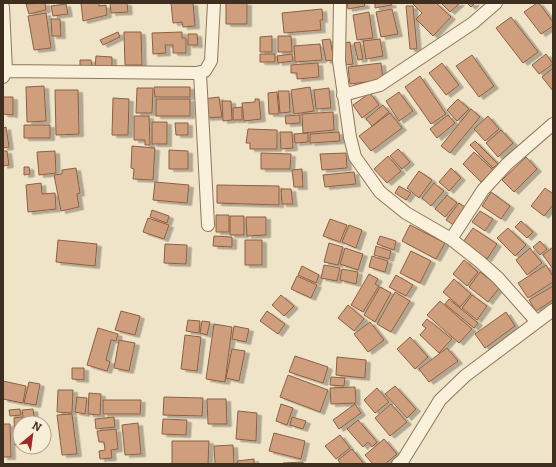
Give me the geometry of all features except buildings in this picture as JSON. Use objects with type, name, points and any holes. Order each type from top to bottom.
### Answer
[{"type":"street","points":[[3,7],[4,74],[200,73],[205,71],[211,61],[214,3]]},
{"type":"street","points":[[340,3],[339,61],[343,95],[355,157],[380,192],[406,213],[452,239],[498,278],[537,322]]},
{"type":"street","points":[[343,95],[380,86],[473,23],[496,3]]},
{"type":"street","points":[[200,73],[208,225]]},
{"type":"street","points":[[452,239],[484,190],[507,164],[553,124]]},
{"type":"street","points":[[398,464],[403,460],[440,400],[465,376],[553,310]]}]
